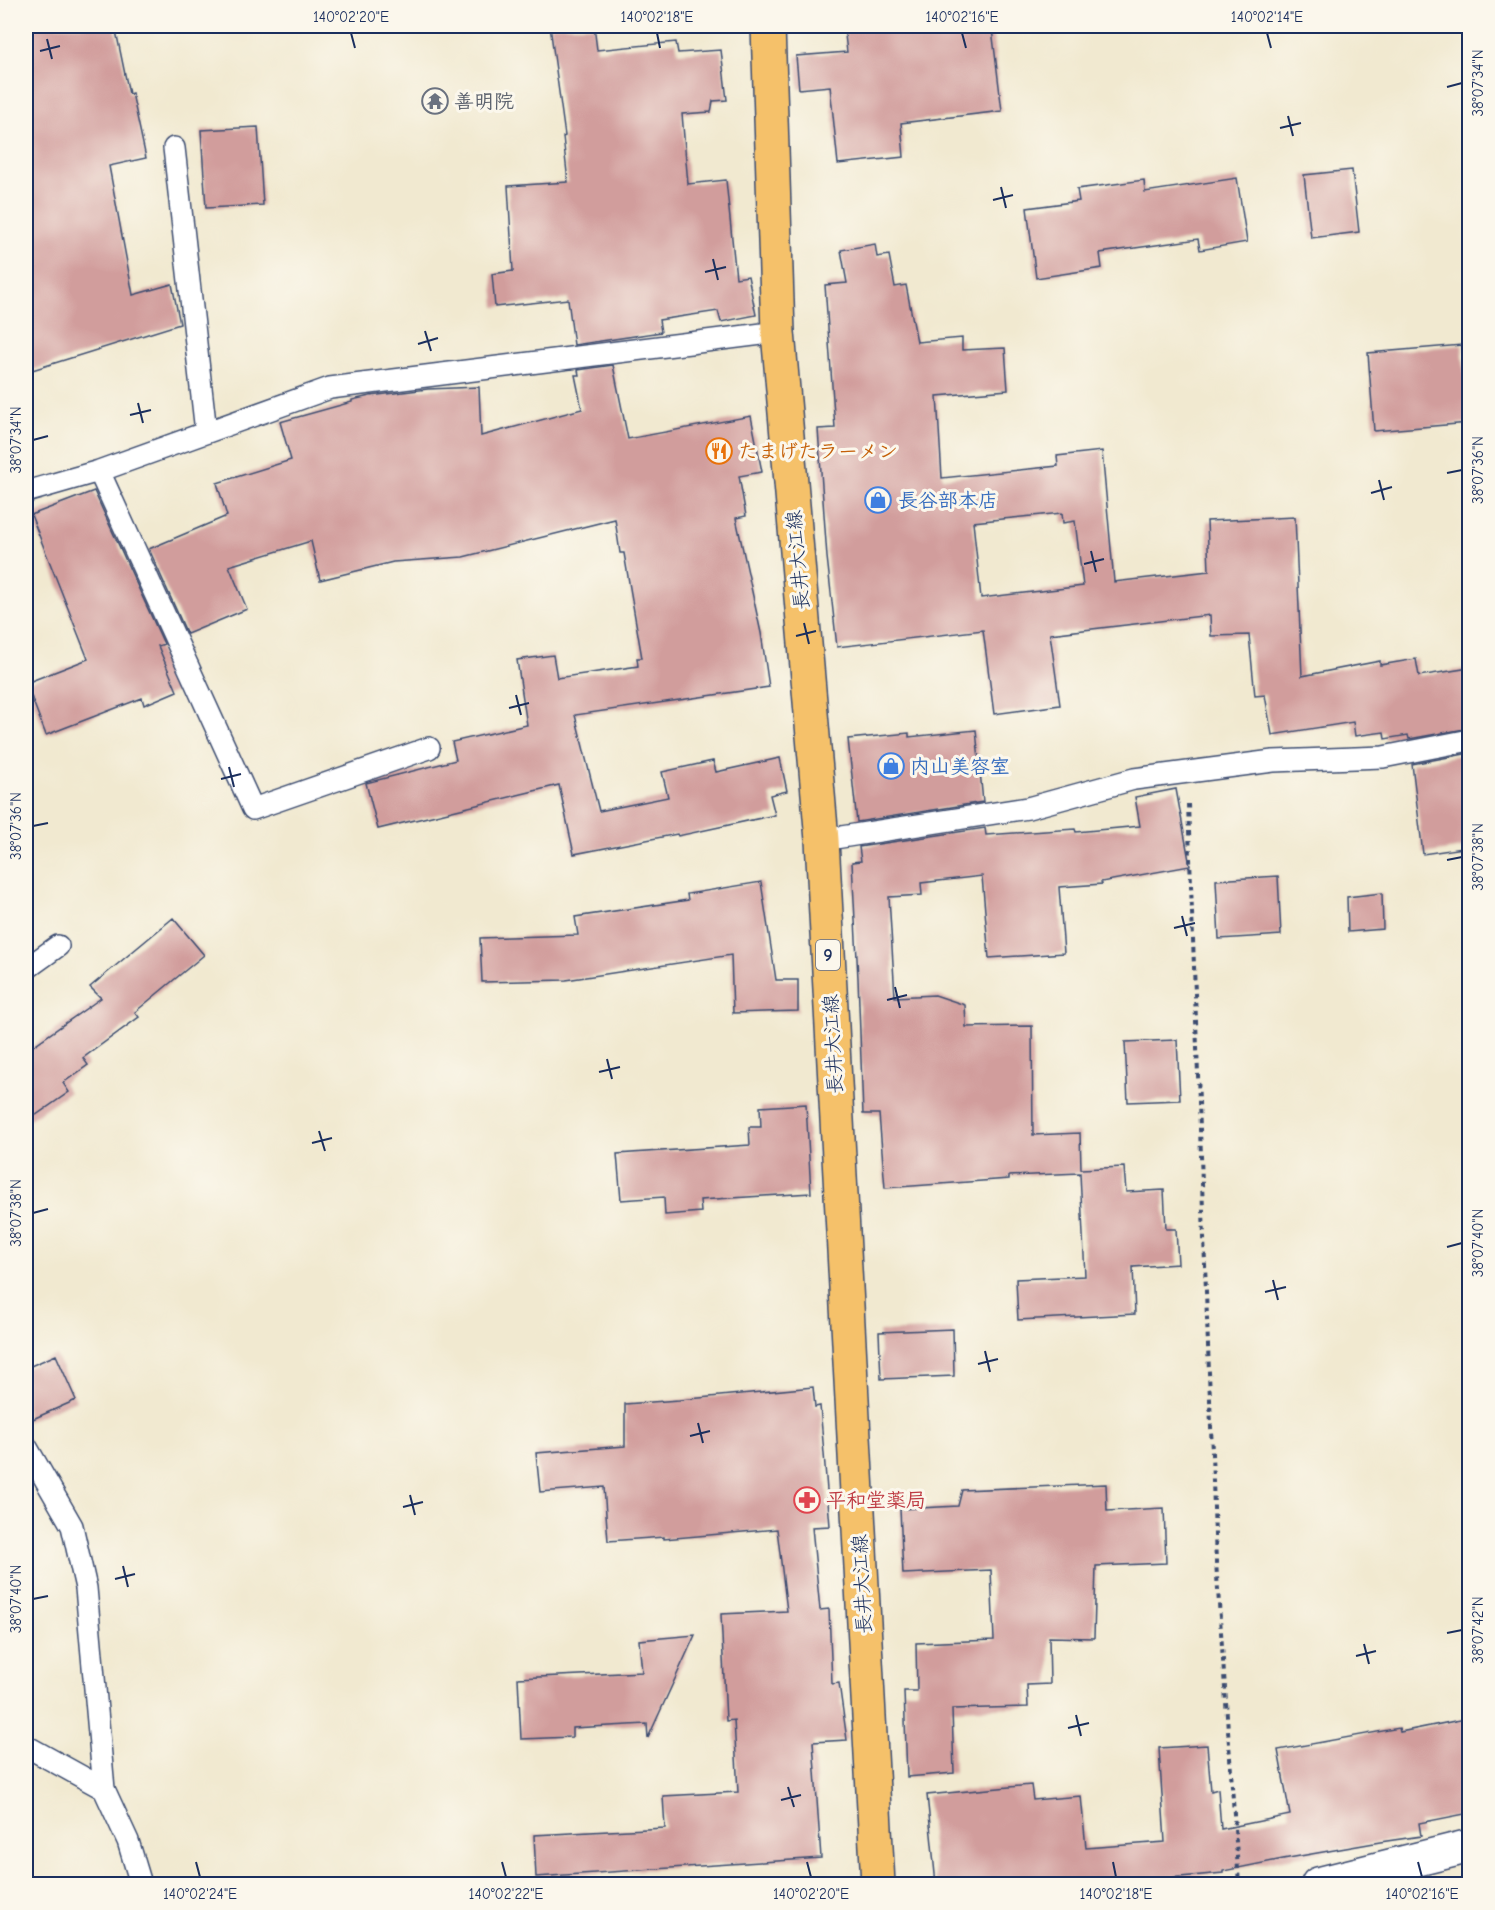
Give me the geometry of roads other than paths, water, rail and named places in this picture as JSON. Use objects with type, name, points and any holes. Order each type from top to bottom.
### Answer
[{"type":"main road","name":"長井大江線","points":[[768,26],[778,332],[822,840],[878,1884]]},
{"type":"street","points":[[1318,1884],[1470,1846]]},
{"type":"lane","points":[[174,148],[206,432]]},
{"type":"lane","points":[[26,492],[99,471],[330,388],[778,332]]},
{"type":"lane","points":[[99,471],[253,809],[429,748]]},
{"type":"lane","points":[[822,840],[1028,808],[1134,779],[1273,761],[1383,757],[1470,740]]},
{"type":"lane","points":[[26,969],[58,946]]},
{"type":"lane","points":[[26,1446],[72,1526],[86,1588],[104,1789],[128,1841],[141,1884]]},
{"type":"lane","points":[[26,1746],[104,1789]]},
{"type":"place","name":"善明院","points":[[435,101]]},
{"type":"place","name":"たまげたラーメン","points":[[719,451]]},
{"type":"place","name":"長谷部本店","points":[[878,500]]},
{"type":"place","name":"内山美容室","points":[[891,766]]},
{"type":"place","name":"平和堂薬局","points":[[807,1500]]}]
